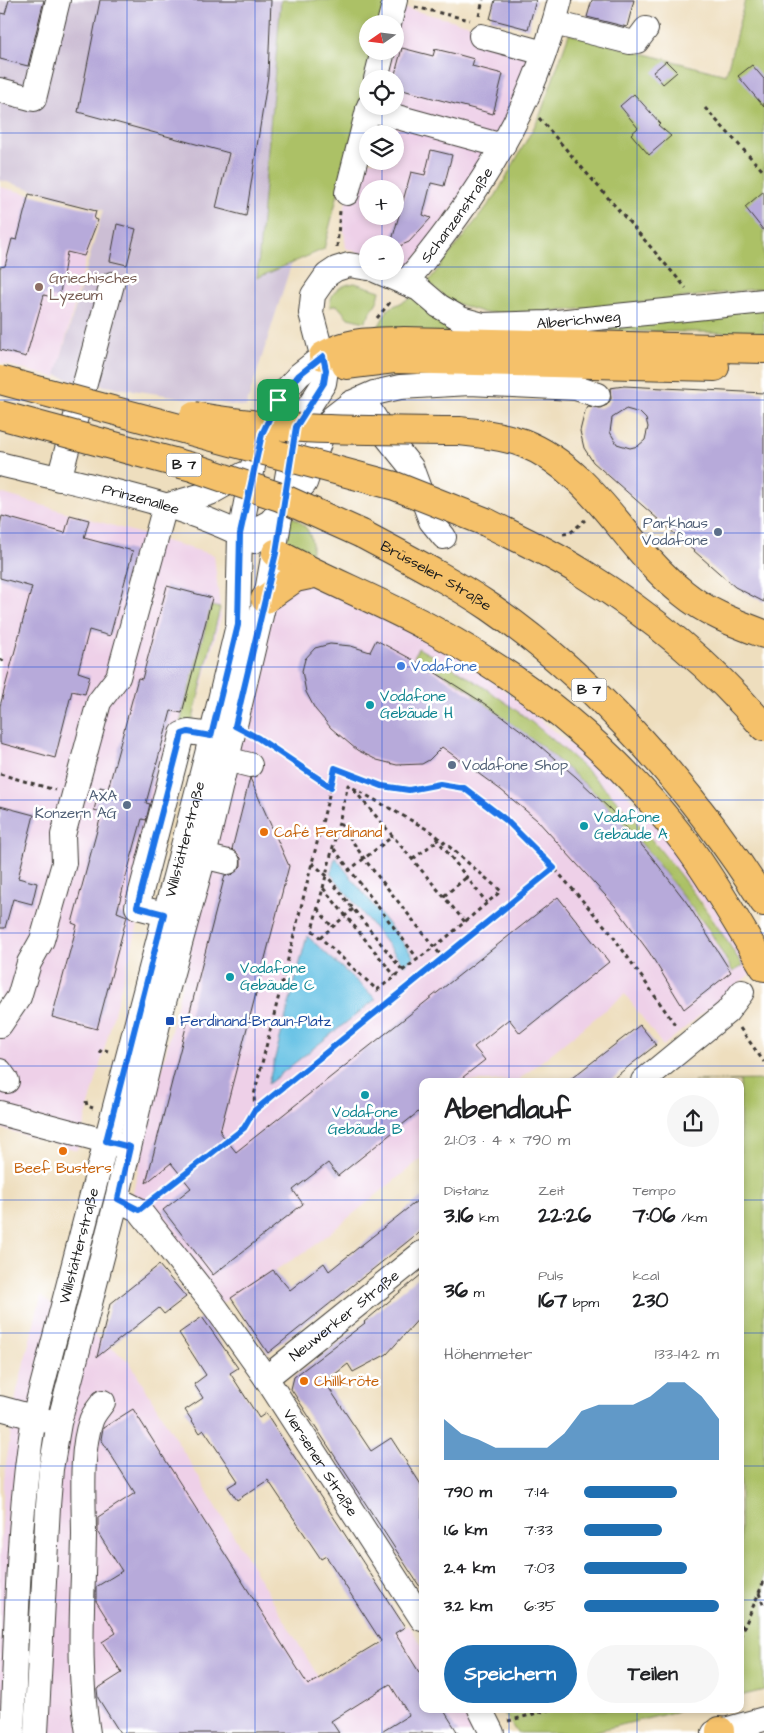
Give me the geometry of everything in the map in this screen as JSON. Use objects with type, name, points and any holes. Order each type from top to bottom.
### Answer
[{"type":"highway","points":[[331,368],[347,345],[360,342],[404,341],[764,349]]},
{"type":"highway","points":[[331,368],[394,359],[764,368]]},
{"type":"highway","name":"B 7","points":[[0,380],[395,486],[486,522],[584,573],[665,632],[742,700],[764,726]]},
{"type":"highway","points":[[87,404],[106,400],[211,420],[264,426],[347,430],[459,431],[490,434],[523,443],[560,464],[596,498],[652,564],[683,594],[717,616],[760,631]]},
{"type":"highway","name":"Brüsseler Straße","points":[[0,415],[192,467],[280,497],[362,534],[490,607],[552,656],[616,715],[667,771],[710,823],[764,902]]},
{"type":"highway","points":[[276,553],[314,574],[406,615],[476,654],[539,696],[576,728],[640,790],[687,845],[723,897],[764,967]]},
{"type":"highway","points":[[265,599],[295,578],[314,574]]},
{"type":"street","points":[[0,90],[34,99],[58,0]]},
{"type":"street","name":"Schanzenstraße","points":[[406,282],[466,207],[503,146],[522,111],[544,53],[560,0]]},
{"type":"street","points":[[554,23],[630,42],[637,41],[646,29]]},
{"type":"street","points":[[481,36],[544,53]]},
{"type":"street","points":[[347,193],[366,115]]},
{"type":"street","points":[[393,115],[503,146]]},
{"type":"street","points":[[331,368],[314,329],[311,313],[313,295],[327,275],[344,267],[359,266]]},
{"type":"street","name":"Alberichweg","points":[[401,280],[419,289],[439,306],[461,319],[483,326],[547,323],[764,301]]},
{"type":"street","points":[[59,479],[112,284]]},
{"type":"street","points":[[374,393],[394,359]]},
{"type":"street","points":[[470,383],[506,362]]},
{"type":"street","name":"Willstätterstraße","points":[[36,1733],[48,1506],[59,1423],[118,1199],[160,1020],[204,856],[215,750],[238,625],[240,534],[254,461],[262,434],[278,400],[299,375],[331,368]]},
{"type":"street","name":"Willstätterstraße","points":[[12,1733],[21,1526],[26,1467],[34,1417],[181,851],[215,750],[235,726],[276,553],[296,427],[331,368]]},
{"type":"street","points":[[240,534],[253,531],[270,522],[305,483],[323,432],[333,417],[350,403],[374,393],[400,387],[470,383],[576,388],[598,395]]},
{"type":"street","points":[[350,403],[361,404],[369,409],[386,436],[411,467],[431,521],[444,537]]},
{"type":"street","points":[[0,1025],[19,997],[29,963],[42,940],[64,863],[63,835],[99,702],[118,677],[165,506],[210,493],[243,475],[254,461]]},
{"type":"street","name":"Prinzenallee","points":[[0,464],[165,506],[240,534],[276,553]]},
{"type":"street","name":"Willstätterstraße","points":[[240,534],[257,564],[265,599]]},
{"type":"street","points":[[164,914],[137,907],[182,734],[188,732],[215,750],[250,765]]},
{"type":"street","points":[[181,851],[228,862]]},
{"type":"street","points":[[647,1078],[727,1012],[742,992]]},
{"type":"street","points":[[0,1113],[130,1147]]},
{"type":"street","name":"Willstätterstraße","points":[[118,1199],[139,1210],[216,1308]]},
{"type":"street","name":"Neuwerker Straße","points":[[266,1378],[419,1255]]},
{"type":"street","name":"Viersener Straße","points":[[216,1308],[266,1378],[419,1614]]},
{"type":"street","points":[[88,1733],[83,1666],[86,1442],[91,1420],[103,1402]]},
{"type":"street","points":[[0,1408],[59,1423]]},
{"type":"street","points":[[718,1732],[764,1719]]},
{"type":"path","points":[[393,8],[477,22],[483,0]]},
{"type":"path","points":[[705,108],[764,172]]},
{"type":"path","points":[[522,111],[540,118],[686,288]]},
{"type":"path","points":[[344,267],[337,249],[341,200],[347,193]]},
{"type":"path","points":[[235,726],[258,738],[331,787]]},
{"type":"path","points":[[254,1111],[254,1096],[335,768],[382,786],[409,790],[440,784],[464,788],[506,820],[554,868],[610,932],[689,1045]]},
{"type":"path","points":[[0,774],[74,796]]},
{"type":"path","points":[[348,785],[352,788],[432,832],[501,891],[434,947],[377,990],[312,930],[334,849],[348,785]]},
{"type":"path","points":[[352,788],[465,922]]},
{"type":"path","points":[[340,823],[365,860],[443,958]]},
{"type":"path","points":[[432,832],[487,903]]},
{"type":"path","points":[[348,871],[365,860],[393,836]]},
{"type":"path","points":[[413,859],[438,840]]},
{"type":"path","points":[[334,849],[348,871],[418,959]]},
{"type":"path","points":[[312,863],[327,876],[403,970]]},
{"type":"path","points":[[139,1210],[244,1128],[254,1111],[554,868]]},
{"type":"path","points":[[444,896],[467,877]]},
{"type":"path","points":[[324,888],[394,976]]},
{"type":"path","points":[[318,908],[332,927]]},
{"type":"path","points":[[320,938],[353,909]]},
{"type":"path","points":[[727,1012],[764,1062]]},
{"type":"path","points":[[744,1628],[764,1581]]},
{"type":"path","points":[[759,1593],[764,1607]]},
{"type":"path","points":[[488,1722],[532,1713]]},
{"type":"shaded area","points":[[0,0],[281,0],[257,277],[292,262],[246,407],[78,382],[56,375],[103,210],[0,180]]},
{"type":"shaded area","points":[[396,6],[542,43],[518,115],[407,272],[404,271],[404,235],[359,235],[359,253],[346,248],[342,217],[359,152],[359,170],[404,170],[404,125],[366,125],[369,115],[404,115],[404,70],[380,70],[383,60],[404,60],[404,15],[396,15]]},
{"type":"shaded area","name":"Griechisches Lyzeum","points":[[0,187],[98,211],[56,378],[0,363]]},
{"type":"shaded area","points":[[0,493],[214,555],[221,617],[77,1150],[0,1128]]},
{"type":"shaded area","name":"Vodafone","points":[[295,573],[471,663],[610,776],[670,840],[755,970],[663,1046],[625,994],[521,1078],[419,1078],[419,1160],[311,1248],[219,1305],[131,1201],[273,597]],"holes":[[[417,659],[459,672],[517,711],[610,792],[657,844],[708,910],[743,966],[727,962],[708,929],[671,879],[596,794],[544,748],[473,696],[474,694],[432,667],[431,669],[416,661]],[[335,858],[414,956],[404,965]]]},
{"type":"shaded area","points":[[41,1296],[129,1361],[319,1678],[409,1625],[419,1641],[419,1713],[465,1713],[478,1733],[0,1733],[0,1560],[4,1478],[17,1391]]},
{"type":"green space","points":[[281,0],[388,0],[384,15],[359,15],[359,60],[372,60],[369,70],[359,70],[359,110],[324,249],[257,278]]},
{"type":"green space","points":[[745,0],[764,0],[764,288],[560,311],[485,313],[449,301],[428,282],[496,195],[539,118],[569,34],[726,75]]},
{"type":"green space","points":[[355,283],[380,291],[378,300],[365,322],[348,318],[337,305],[330,307],[330,301],[334,293],[340,287]]},
{"type":"green space","points":[[419,294],[477,334],[375,333],[388,309]]},
{"type":"green space","points":[[764,305],[764,333],[563,330]]},
{"type":"green space","points":[[289,515],[301,522],[308,531],[312,542],[311,556],[287,550]]},
{"type":"green space","points":[[211,606],[220,608],[191,727],[180,723]]},
{"type":"green space","points":[[418,648],[469,677],[516,710],[560,746],[602,785],[641,827],[677,871],[743,966],[733,972],[709,930],[647,850],[596,794],[544,748],[473,695],[474,693],[432,667],[430,669],[416,661],[417,659],[414,657]]},
{"type":"green space","points":[[744,1080],[764,1080],[764,1690],[744,1695]]},
{"type":"green space","points":[[108,1171],[113,1172],[64,1367],[56,1366]]},
{"type":"green space","points":[[504,1713],[670,1713],[588,1733],[517,1733]]},
{"type":"water","points":[[335,857],[414,957],[404,965],[331,874]]},
{"type":"water","points":[[307,936],[376,999],[268,1084]]},
{"type":"building","points":[[9,0],[44,0],[28,66],[0,59],[0,13],[5,14]]},
{"type":"building","points":[[100,0],[271,0],[268,76],[246,216],[216,208],[229,153],[78,112]]},
{"type":"building","points":[[495,0],[536,0],[528,29],[490,19]]},
{"type":"building","points":[[592,0],[634,0],[627,27],[587,17]]},
{"type":"building","points":[[404,49],[433,56],[435,49],[474,59],[472,66],[503,74],[493,114],[404,90],[404,70],[396,70],[399,60],[404,60]]},
{"type":"building","points":[[666,61],[677,72],[663,84],[653,72]]},
{"type":"building","points":[[752,65],[764,79],[764,107],[738,76]]},
{"type":"building","points":[[634,94],[660,123],[658,125],[671,136],[649,155],[631,134],[638,128],[620,106]]},
{"type":"building","points":[[431,150],[452,155],[444,186],[431,183],[423,215],[431,218],[409,242],[404,244],[404,235],[394,235],[396,225],[404,225],[404,197],[411,172],[425,175]]},
{"type":"building","points":[[764,191],[764,231],[745,207]]},
{"type":"building","name":"Griechisches Lyzeum","points":[[29,194],[96,211],[94,219],[98,220],[84,256],[67,252],[59,299],[44,295],[26,357],[0,350],[0,267],[5,266],[12,239],[17,240]]},
{"type":"building","points":[[117,224],[136,229],[127,265],[110,261]]},
{"type":"building","name":"Parkhaus Vodafone","points":[[624,386],[764,393],[764,602],[735,587],[593,462],[584,448],[580,431],[588,406],[600,408],[607,405],[611,399],[610,388]],"holes":[[[626,409],[640,413],[646,419],[648,427],[645,440],[638,446],[630,448],[617,444],[610,432],[612,418]]]},
{"type":"building","points":[[70,515],[89,520],[84,538],[133,551],[110,636],[89,630],[78,672],[90,676],[85,694],[72,691],[55,758],[0,743],[0,706],[32,587],[0,578],[0,525],[2,516],[65,533]]},
{"type":"building","points":[[167,586],[212,598],[182,713],[171,711],[146,803],[150,804],[146,820],[142,819],[124,884],[117,912],[127,916],[97,1029],[52,1017],[77,925],[72,923],[102,812],[94,810],[100,787],[108,789],[138,678],[142,679]]},
{"type":"building","name":"Vodafone Gebäude A","points":[[376,640],[428,668],[485,704],[526,734],[576,777],[611,810],[651,856],[687,903],[731,972],[684,1009],[649,952],[615,906],[537,820],[501,790],[442,747],[422,764],[397,765],[377,760],[357,750],[331,728],[315,709],[306,692],[302,671],[305,659],[315,648],[330,644],[351,646],[370,652]]},
{"type":"building","name":"Vodafone Gebäude B","points":[[250,778],[289,866],[220,1132],[236,1152],[558,897],[609,962],[520,1033],[509,1019],[474,1047],[485,1060],[462,1078],[419,1078],[419,1111],[338,1176],[328,1163],[293,1190],[303,1204],[213,1275],[163,1210],[191,1188],[171,1163],[146,1183],[225,875],[232,875],[241,866],[241,858],[232,849]]},
{"type":"building","points":[[0,806],[34,815],[18,878],[37,883],[32,904],[13,899],[5,928],[0,928]]},
{"type":"building","points":[[640,1025],[656,1045],[614,1078],[572,1078]]},
{"type":"building","points":[[419,1199],[419,1232],[268,1353],[231,1298],[273,1270],[290,1290],[324,1263],[329,1271]]},
{"type":"building","points":[[159,1265],[186,1297],[164,1314],[159,1308],[97,1357],[110,1304]]},
{"type":"building","points":[[419,1276],[419,1318],[387,1354],[353,1372],[348,1364],[325,1382],[371,1451],[391,1438],[419,1481],[419,1585],[291,1389],[294,1377]]},
{"type":"building","points":[[202,1317],[238,1368],[230,1373],[259,1418],[266,1413],[405,1627],[395,1633],[419,1672],[419,1713],[446,1713],[458,1733],[380,1733],[409,1715],[390,1684],[331,1721],[339,1733],[120,1733],[98,1698],[97,1689],[122,1673],[102,1642],[116,1633],[96,1601],[96,1587],[122,1571],[98,1533],[98,1517],[135,1493],[101,1439],[103,1428],[133,1409],[308,1685],[381,1641],[326,1556],[321,1559],[268,1480],[237,1500],[228,1487],[238,1481],[204,1430],[200,1433],[185,1410],[203,1398],[194,1384],[206,1375],[179,1333]]},
{"type":"place","name":"Griechisches Lyzeum","points":[[39,287]]},
{"type":"place","name":"Parkhaus Vodafone","points":[[718,532]]},
{"type":"place","name":"Vodafone","points":[[401,666]]},
{"type":"place","name":"Vodafone Gebäude H","points":[[370,705]]},
{"type":"place","name":"Vodafone Shop","points":[[452,765]]},
{"type":"place","name":"AXA Konzern AG","points":[[127,805]]},
{"type":"place","name":"Vodafone Gebäude A","points":[[584,826]]},
{"type":"place","name":"Café Ferdinand","points":[[264,832]]},
{"type":"place","name":"Vodafone Gebäude C","points":[[230,977]]},
{"type":"place","name":"Ferdinand-Braun-Platz","points":[[170,1021]]},
{"type":"place","name":"Vodafone Gebäude B","points":[[365,1095]]},
{"type":"place","name":"Beef Busters","points":[[63,1151]]},
{"type":"place","name":"Chillkröte","points":[[304,1381]]},
{"type":"route","points":[[323,356],[326,370],[324,383],[300,417],[292,442],[276,553],[235,726],[258,738],[331,787],[335,768],[382,786],[409,790],[440,784],[464,788],[506,820],[554,868],[254,1111],[244,1128],[139,1210],[118,1199],[130,1147],[106,1141],[164,914],[137,907],[182,734],[188,732],[211,736],[238,625],[240,605],[240,534],[254,461],[262,434],[278,400],[299,375],[323,356]]}]
